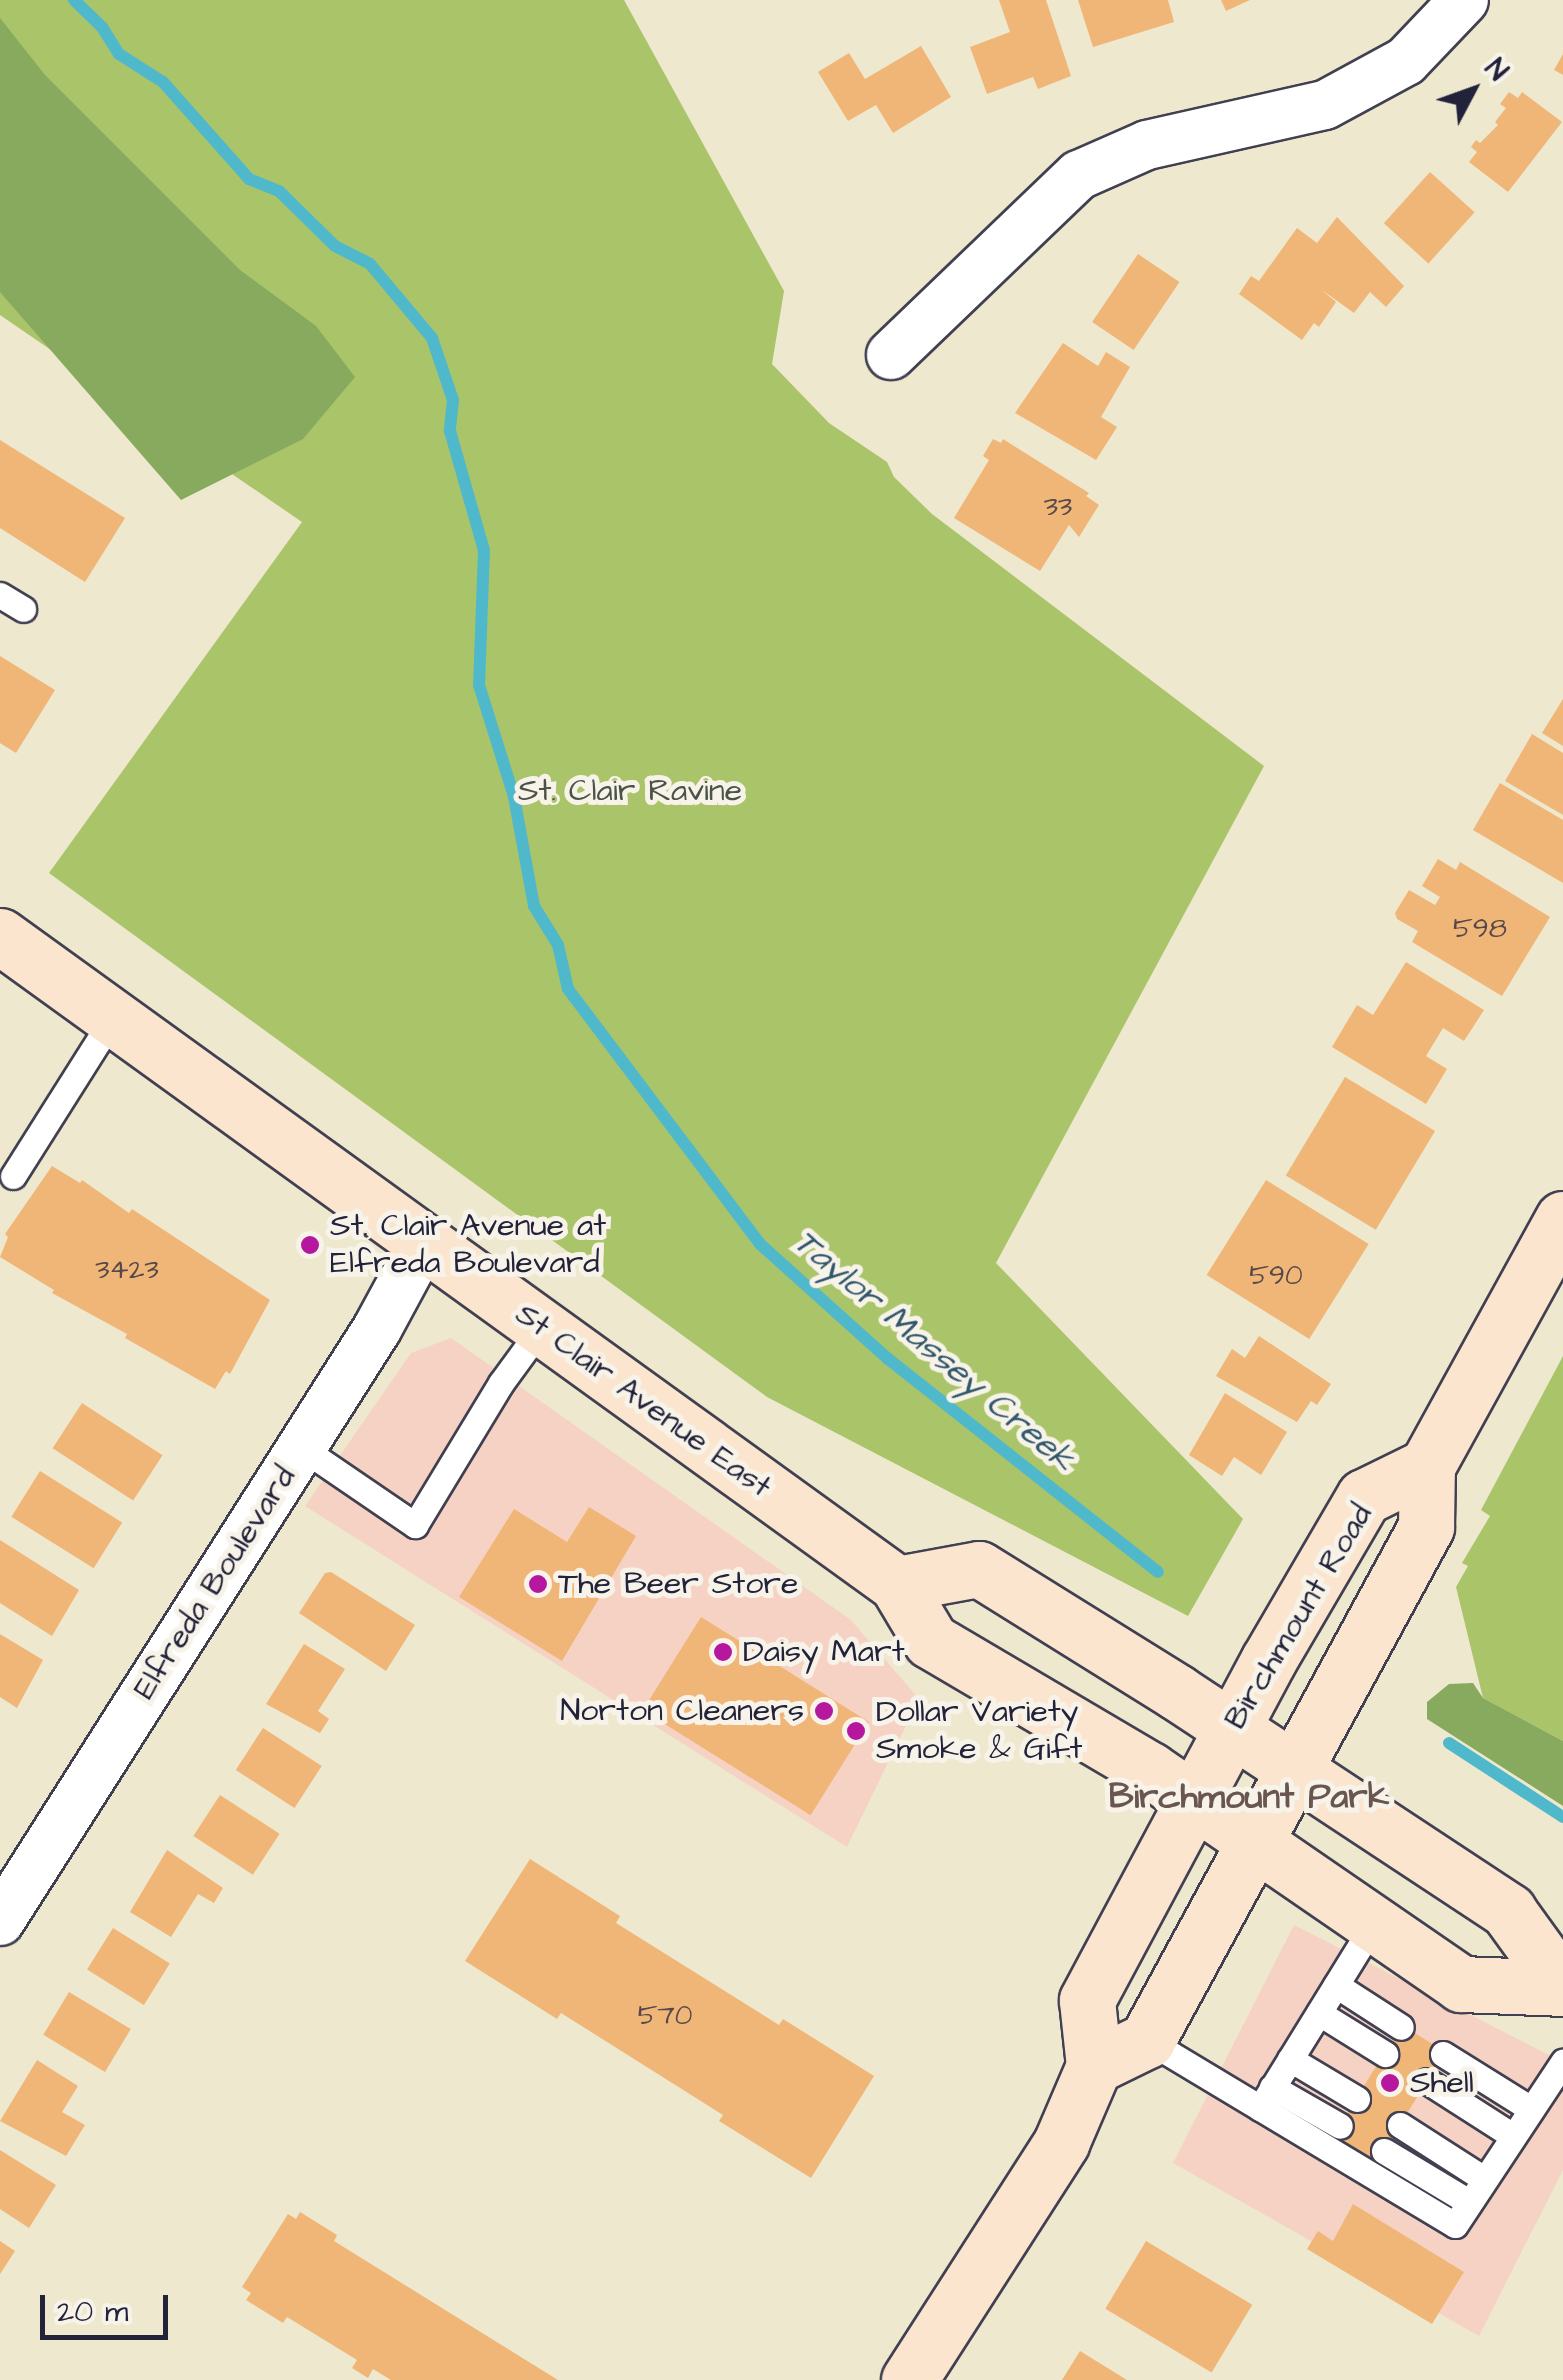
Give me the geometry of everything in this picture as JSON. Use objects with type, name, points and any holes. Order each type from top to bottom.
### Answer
[{"type":"main road","name":"St Clair Avenue East","points":[[0,936],[897,1584],[931,1642],[1150,1770],[1461,1984],[1563,1988]]},
{"type":"main road","name":"Birchmount Road","points":[[1147,2040],[1426,1527],[1427,1466],[1563,1219]]},
{"type":"main road","name":"Birchmount Road","points":[[910,2380],[1060,2143],[1094,2066],[1087,2000],[1232,1729],[1364,1498],[1427,1466]]},
{"type":"main road","name":"St Clair Avenue East","points":[[897,1584],[979,1569],[1508,1911],[1563,1988]]},
{"type":"main road","points":[[1094,2066],[1147,2040]]},
{"type":"street","points":[[891,355],[1079,175],[1147,145],[1325,105],[1406,62],[1464,0]]},
{"type":"street","name":"Elfreda Boulevard","points":[[0,1921],[389,1309],[424,1242]]},
{"type":"lane","points":[[0,594],[22,609]]},
{"type":"lane","points":[[13,1176],[113,1018]]},
{"type":"lane","points":[[302,1448],[415,1526],[501,1383],[542,1327]]},
{"type":"lane","points":[[1266,2097],[1373,1925]]},
{"type":"lane","points":[[1336,1985],[1401,2027]]},
{"type":"lane","points":[[1318,2013],[1385,2054]]},
{"type":"lane","points":[[1147,2040],[1266,2097],[1340,2126]]},
{"type":"lane","points":[[1444,2054],[1531,2109]]},
{"type":"lane","points":[[1290,2059],[1357,2099]]},
{"type":"lane","points":[[1266,2097],[1455,2225],[1563,2062]]},
{"type":"lane","points":[[1426,2081],[1513,2136]]},
{"type":"lane","points":[[1400,2124],[1484,2179]]},
{"type":"lane","points":[[1384,2151],[1469,2202]]},
{"type":"shaded area","points":[[451,1338],[851,1620],[919,1699],[847,1847],[305,1506],[411,1353]]},
{"type":"shaded area","points":[[1294,1925],[1563,2062],[1563,2170],[1479,2336],[1173,2163]]},
{"type":"green space","name":"St. Clair Ravine","points":[[0,0],[624,0],[784,291],[772,364],[829,423],[887,462],[894,477],[932,514],[1264,766],[996,1263],[1243,1519],[1188,1616],[767,1397],[49,873],[302,522],[0,315]]},
{"type":"green space","points":[[0,18],[45,75],[240,270],[316,326],[355,377],[303,439],[181,500],[0,292]]},
{"type":"green space","points":[[1563,1356],[1563,1741],[1483,1698],[1456,1587],[1468,1566],[1462,1563],[1490,1516],[1481,1510]]},
{"type":"green space","points":[[1473,1683],[1483,1698],[1563,1741],[1563,1806],[1427,1719],[1427,1702],[1449,1684]]},
{"type":"building","points":[[999,0],[1046,0],[1071,76],[1038,89],[1033,77],[987,94],[970,47],[1010,32]]},
{"type":"building","points":[[1078,0],[1168,0],[1174,22],[1093,47]]},
{"type":"building","points":[[1221,0],[1250,0],[1226,11]]},
{"type":"building","points":[[921,46],[951,97],[893,133],[876,105],[848,121],[818,72],[849,53],[865,79]]},
{"type":"building","points":[[1563,54],[1563,75],[1554,70]]},
{"type":"building","points":[[1509,92],[1518,98],[1522,92],[1562,122],[1508,192],[1469,162],[1477,152],[1471,147],[1476,140],[1480,143],[1498,125],[1495,122],[1506,108],[1500,104]]},
{"type":"building","points":[[1430,172],[1475,212],[1428,263],[1384,223]]},
{"type":"building","points":[[1337,217],[1404,286],[1386,307],[1370,292],[1354,313],[1322,290],[1336,302],[1319,327],[1314,323],[1302,340],[1239,294],[1251,276],[1259,281],[1297,228],[1317,243]]},
{"type":"building","points":[[1138,254],[1179,282],[1134,350],[1092,322]]},
{"type":"building","points":[[1063,343],[1098,366],[1106,352],[1130,367],[1101,417],[1117,427],[1096,460],[1015,413]]},
{"type":"building","points":[[993,439],[1001,443],[1003,439],[1089,493],[1086,496],[1099,505],[1079,537],[1069,525],[1040,571],[954,518],[989,460],[983,456]]},
{"type":"building","points":[[0,440],[125,518],[85,582],[0,528]]},
{"type":"building","points":[[0,656],[55,690],[16,753],[0,743]]},
{"type":"building","points":[[1563,699],[1563,746],[1542,733]]},
{"type":"building","points":[[1532,734],[1563,753],[1563,815],[1505,781]]},
{"type":"building","points":[[1500,783],[1563,820],[1563,883],[1473,830]]},
{"type":"building","points":[[1438,859],[1456,870],[1460,862],[1550,917],[1502,996],[1412,942],[1418,931],[1397,919],[1395,913],[1409,890],[1435,905],[1440,897],[1422,886]]},
{"type":"building","points":[[1406,962],[1484,1010],[1464,1041],[1443,1028],[1426,1056],[1447,1069],[1426,1104],[1332,1047],[1357,1005],[1373,1015]]},
{"type":"building","points":[[1345,1077],[1435,1131],[1376,1230],[1286,1176]]},
{"type":"building","points":[[52,1166],[80,1183],[82,1180],[129,1213],[132,1209],[270,1300],[230,1374],[226,1371],[215,1389],[125,1338],[127,1334],[52,1293],[54,1290],[0,1257],[8,1237],[5,1234]]},
{"type":"building","points":[[1266,1180],[1369,1244],[1309,1339],[1207,1275]]},
{"type":"building","points":[[1259,1336],[1331,1384],[1317,1405],[1311,1401],[1297,1422],[1216,1376],[1232,1349],[1245,1358]]},
{"type":"building","points":[[1225,1393],[1287,1432],[1261,1475],[1234,1457],[1222,1476],[1189,1455]]},
{"type":"building","points":[[82,1403],[163,1455],[133,1501],[53,1448]]},
{"type":"building","points":[[40,1471],[122,1522],[94,1568],[11,1517]]},
{"type":"building","name":"The Beer Store","points":[[589,1507],[636,1536],[562,1661],[459,1597],[514,1509],[567,1542]]},
{"type":"building","points":[[0,1540],[79,1590],[52,1636],[0,1603]]},
{"type":"building","points":[[331,1572],[415,1625],[386,1671],[299,1613],[325,1573]]},
{"type":"building","points":[[701,1617],[869,1722],[811,1815],[643,1710]]},
{"type":"building","points":[[0,1634],[43,1660],[17,1708],[0,1697]]},
{"type":"building","points":[[304,1644],[345,1669],[318,1711],[329,1719],[320,1733],[266,1704]]},
{"type":"building","points":[[263,1728],[322,1766],[294,1808],[236,1770]]},
{"type":"building","points":[[220,1795],[280,1834],[253,1875],[193,1836]]},
{"type":"building","points":[[167,1850],[223,1888],[214,1903],[198,1894],[171,1937],[130,1912]]},
{"type":"building","points":[[530,1859],[620,1916],[616,1923],[779,2025],[783,2019],[874,2076],[811,2178],[719,2121],[723,2115],[561,2013],[557,2019],[465,1961]]},
{"type":"building","points":[[113,1928],[170,1964],[144,2005],[87,1970]]},
{"type":"building","points":[[69,1992],[131,2029],[105,2072],[43,2035]]},
{"type":"building","points":[[1402,2025],[1445,2052],[1374,2166],[1331,2139]]},
{"type":"building","points":[[37,2060],[78,2086],[62,2112],[85,2125],[66,2156],[0,2121]]},
{"type":"building","points":[[0,2150],[56,2185],[29,2228],[0,2209]]},
{"type":"building","points":[[1353,2204],[1464,2272],[1432,2324],[1307,2249],[1318,2231],[1333,2241]]},
{"type":"building","points":[[300,2212],[337,2235],[334,2241],[558,2380],[391,2380],[373,2369],[368,2378],[352,2368],[357,2360],[287,2317],[283,2323],[246,2300],[251,2293],[242,2287],[288,2214],[296,2219]]},
{"type":"building","points":[[0,2241],[15,2251],[0,2274]]},
{"type":"building","points":[[1146,2241],[1252,2305],[1212,2373],[1105,2309]]},
{"type":"building","points":[[1080,2351],[1127,2380],[1062,2380]]},
{"type":"waterway","name":"Taylor Massey Creek","points":[[74,0],[102,27],[119,54],[163,82],[249,179],[279,191],[335,246],[370,264],[432,338],[453,400],[450,431],[484,550],[479,685],[514,797],[534,906],[558,945],[568,989],[760,1244],[887,1358],[1158,1572]]},
{"type":"waterway","points":[[1449,1743],[1563,1817]]},
{"type":"place","name":"St. Clair Avenue at Elfreda Boulevard","points":[[310,1245]]},
{"type":"place","name":"The Beer Store","points":[[538,1584]]},
{"type":"place","name":"Daisy Mart","points":[[723,1652]]},
{"type":"place","name":"Norton Cleaners","points":[[824,1711]]},
{"type":"place","name":"Dollar Variety Smoke & Gift","points":[[856,1731]]},
{"type":"place","name":"Shell","points":[[1390,2083]]},
{"type":"district","name":"Birchmount Park","points":[[1249,1797]]}]
